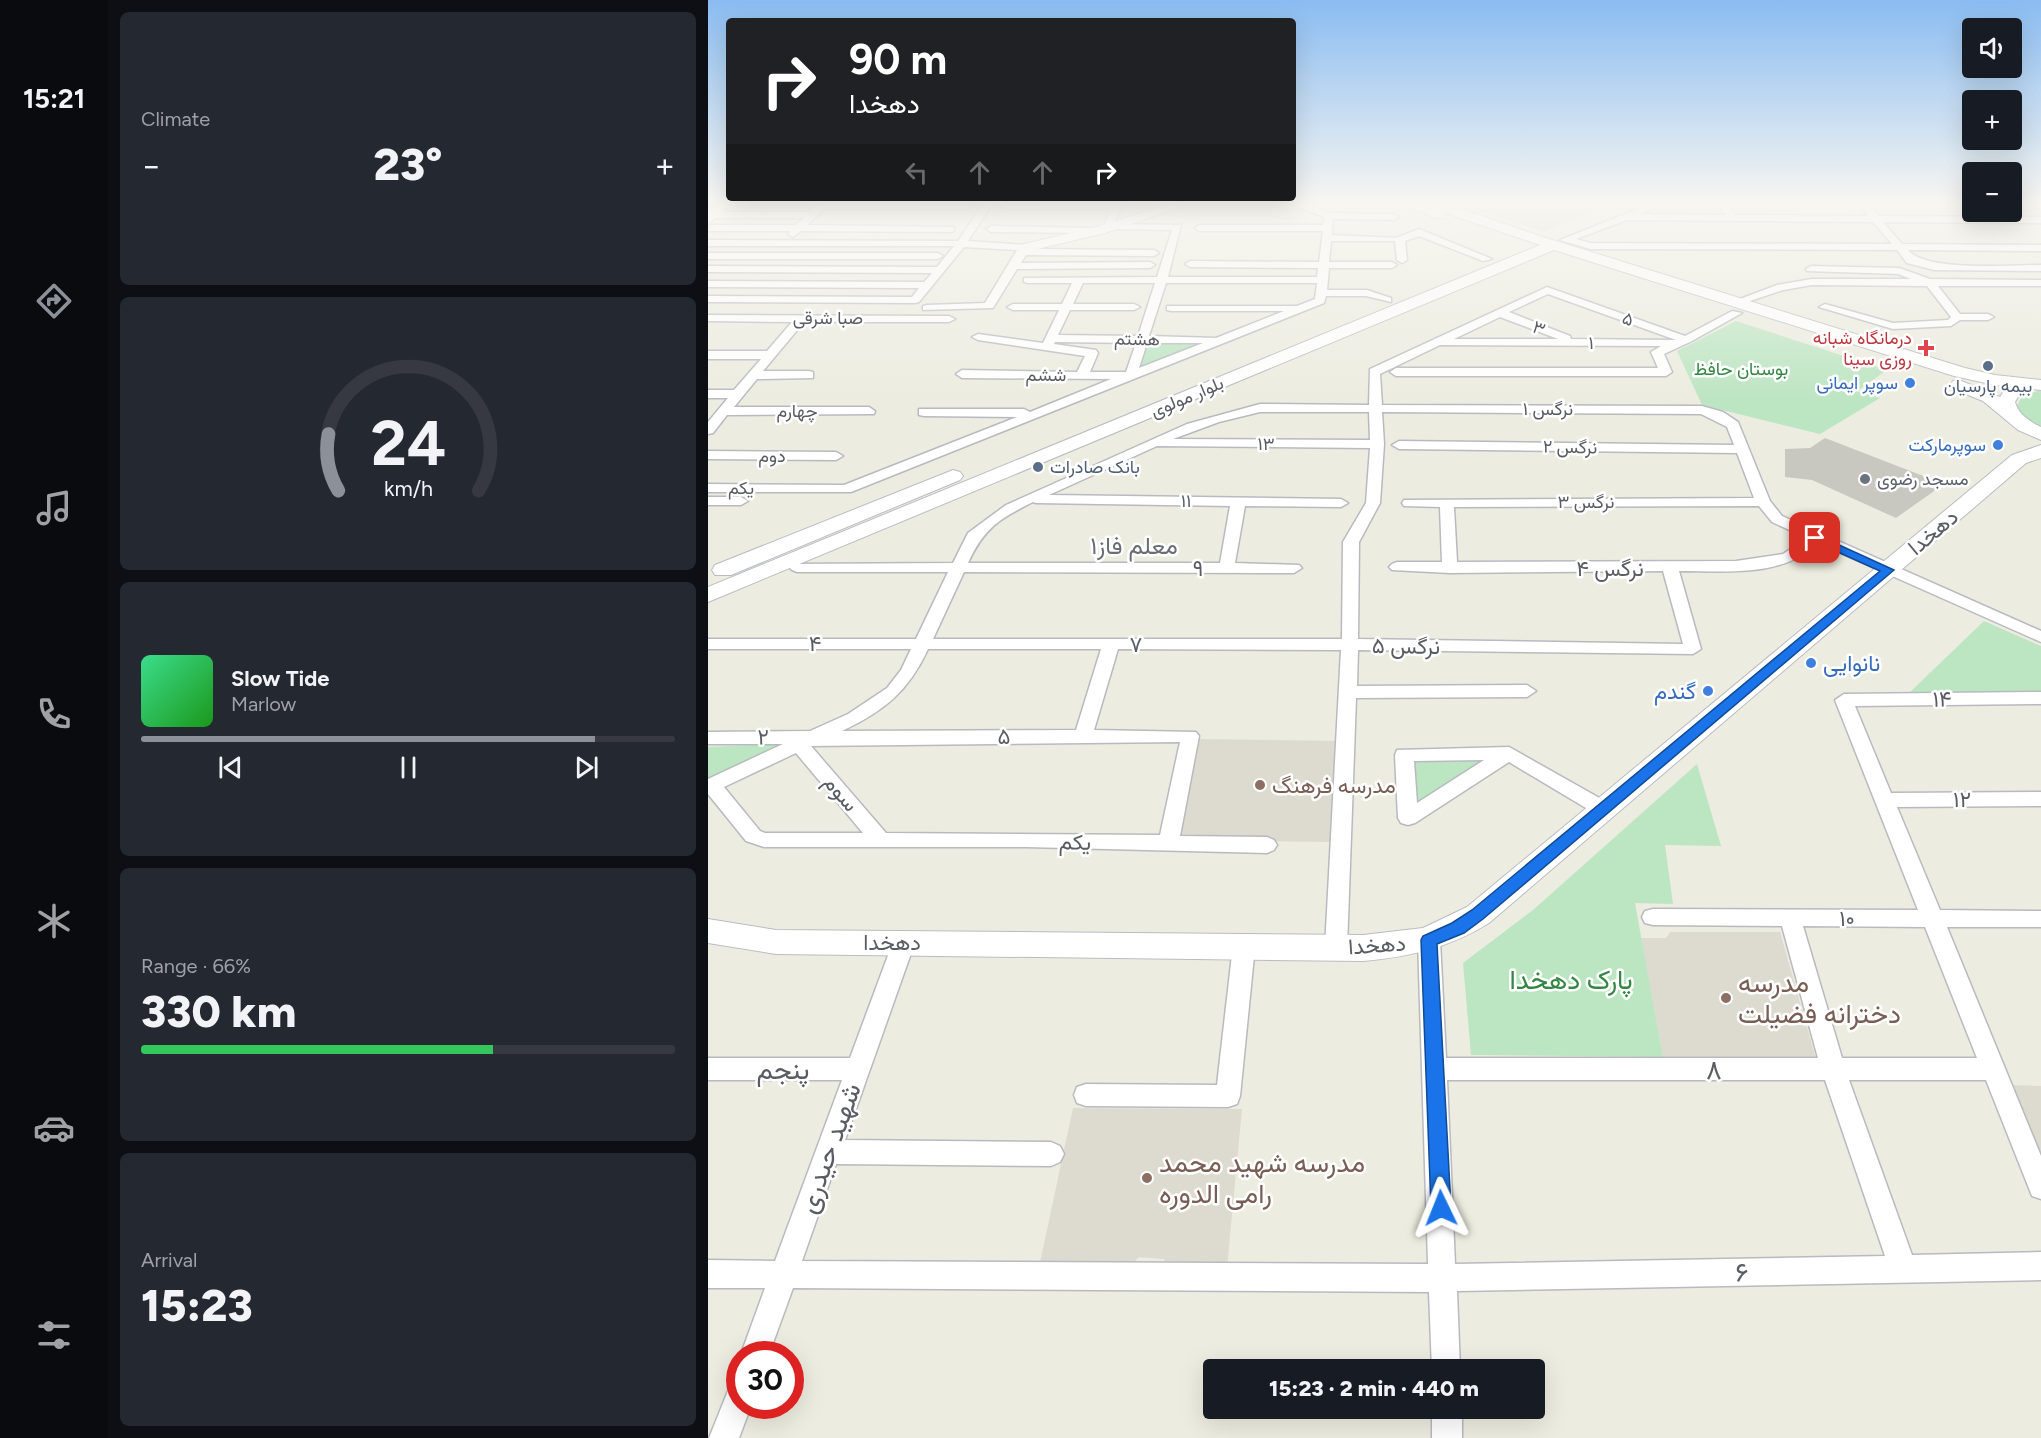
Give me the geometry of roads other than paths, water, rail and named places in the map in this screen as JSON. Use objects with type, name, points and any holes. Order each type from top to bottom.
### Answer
[{"type":"street","points":[[899,319],[930,307],[989,306],[1012,268]]},
{"type":"street","points":[[1131,376],[1165,268]]},
{"type":"street","points":[[924,412],[1035,413],[1320,301],[1323,268]]},
{"type":"street","name":"بلوار مولوی","points":[[708,595],[1308,339],[1453,268]]},
{"type":"street","name":"بلوار مولوی","points":[[708,576],[1485,268]]},
{"type":"street","points":[[1598,268],[1966,374],[1995,381],[2041,385]]},
{"type":"street","points":[[1610,268],[1737,308],[1957,384],[1989,397],[2041,434]]},
{"type":"street","points":[[708,269],[939,270]]},
{"type":"street","points":[[708,318],[758,269]]},
{"type":"street","points":[[1812,282],[1811,269],[1899,270],[1930,283],[1957,317]]},
{"type":"street","points":[[708,299],[915,300],[939,270]]},
{"type":"street","points":[[1028,280],[1321,280]]},
{"type":"street","points":[[1049,342],[1078,280]]},
{"type":"street","name":"۱","points":[[1438,342],[1683,342],[1737,308],[1781,287],[1812,282],[2041,283]]},
{"type":"street","points":[[2028,283],[2041,296]]},
{"type":"street","points":[[708,284],[927,285]]},
{"type":"street","name":"۵","points":[[1533,284],[1683,342]]},
{"type":"street","points":[[1350,645],[1351,542],[1373,503],[1377,444],[1374,372],[1547,290]]},
{"type":"street","points":[[1321,293],[1367,293],[1387,300]]},
{"type":"street","points":[[1013,307],[1134,307]]},
{"type":"street","points":[[1825,307],[1893,326],[1952,323],[1957,317]]},
{"type":"street","points":[[1172,308],[1304,308]]},
{"type":"street","name":"۳","points":[[1498,312],[1579,343]]},
{"type":"street","points":[[1957,317],[1988,317]]},
{"type":"street","name":"صبا شرقی","points":[[708,318],[949,319]]},
{"type":"street","points":[[708,430],[801,318]]},
{"type":"street","points":[[978,337],[1049,342],[1092,353],[1082,375]]},
{"type":"street","name":"هشتم","points":[[1049,342],[1222,340]]},
{"type":"street","points":[[1457,362],[1666,372],[1657,351],[1683,342]]},
{"type":"street","points":[[1396,372],[1457,362],[1591,352]]},
{"type":"street","points":[[708,355],[771,355]]},
{"type":"street","name":"ششم","points":[[962,374],[1131,376]]},
{"type":"street","points":[[754,375],[809,375]]},
{"type":"street","points":[[2030,455],[2020,441],[2007,399],[2012,393],[2041,385]]},
{"type":"street","points":[[708,394],[738,394]]},
{"type":"street","name":"نرگس ۱","points":[[958,566],[973,536],[991,520],[1031,499],[1211,419],[1260,408],[1702,410],[1718,415],[1733,425],[1742,449]]},
{"type":"street","name":"چهارم","points":[[724,411],[869,411]]},
{"type":"street","name":"یکم","points":[[708,488],[846,489],[1035,413]]},
{"type":"street","name":"۱۳","points":[[1155,443],[1377,444]]},
{"type":"street","name":"نرگس ۲","points":[[1399,445],[1742,449]]},
{"type":"street","points":[[1742,449],[1763,502],[1777,519],[1815,538],[2041,637]]},
{"type":"street","name":"دوم","points":[[708,455],[836,456]]},
{"type":"street","name":"دهخدا","points":[[708,931],[776,942],[1336,948],[1393,946],[1429,940],[1458,928],[1478,915],[1888,570],[2030,455]]},
{"type":"street","name":"۱۱","points":[[1031,499],[1341,503]]},
{"type":"street","points":[[708,501],[741,501]]},
{"type":"street","points":[[1227,568],[1238,502]]},
{"type":"street","name":"نرگس ۳","points":[[1409,503],[1763,502]]},
{"type":"street","points":[[1447,503],[1450,568]]},
{"type":"street","name":"نرگس ۴","points":[[1396,567],[1736,566],[1779,562],[1799,554],[1815,538]]},
{"type":"street","points":[[709,786],[819,736],[871,709],[893,692],[909,672],[958,566]]},
{"type":"street","name":"۹","points":[[796,567],[1294,568]]},
{"type":"street","name":"نرگس ۵","points":[[1336,948],[1350,645],[1693,649],[1670,567]]},
{"type":"street","name":"۷","points":[[922,643],[1350,645]]},
{"type":"street","name":"۴","points":[[708,644],[922,643]]},
{"type":"street","points":[[1083,736],[1111,644]]},
{"type":"street","points":[[1347,692],[1527,691]]},
{"type":"street","name":"۱۴","points":[[1883,800],[1844,700],[2041,698]]},
{"type":"street","name":"۵","points":[[819,736],[1190,736],[1168,845]]},
{"type":"street","name":"۲","points":[[708,738],[819,736]]},
{"type":"street","name":"سوم","points":[[799,744],[883,842]]},
{"type":"street","points":[[1509,753],[1408,818],[1404,755],[1509,753],[1603,809]]},
{"type":"street","name":"یکم","points":[[709,786],[753,836],[764,840],[883,842],[1026,840],[1168,845],[1267,845]]},
{"type":"street","name":"۱۲","points":[[1883,800],[2041,799]]},
{"type":"street","points":[[1883,800],[2041,1187]]},
{"type":"street","name":"۱۰","points":[[1653,917],[2041,919]]},
{"type":"street","points":[[1790,918],[1833,1069],[1903,1268]]},
{"type":"street","points":[[1429,940],[1436,1069],[1446,1359]]},
{"type":"street","name":"شهید حیدری","points":[[760,1341],[904,942]]},
{"type":"street","points":[[1086,1095],[1228,1096],[1244,946]]},
{"type":"street","name":"پنجم","points":[[708,1069],[858,1069]]},
{"type":"street","name":"۸","points":[[1436,1069],[1993,1069]]},
{"type":"street","points":[[828,1152],[1051,1154]]},
{"type":"street","name":"۶","points":[[783,1275],[1444,1278],[2041,1266]]},
{"type":"street","points":[[708,1274],[783,1275]]},
{"type":"street","points":[[724,1438],[731,1419]]},
{"type":"street","points":[[1447,1419],[1448,1438]]},
{"type":"place","name":"درمانگاه شبانه روزی سینا","points":[[1926,348]]},
{"type":"place","name":"بیمه پارسیان","points":[[1988,366]]},
{"type":"place","name":"سوپر ایمانی","points":[[1910,383]]},
{"type":"place","name":"سوپرمارکت","points":[[1998,445]]},
{"type":"place","name":"بانک صادرات","points":[[1038,467]]},
{"type":"place","name":"مسجد رضوی","points":[[1865,479]]},
{"type":"place","name":"نانوایی","points":[[1811,663]]},
{"type":"place","name":"گندم","points":[[1708,691]]},
{"type":"place","name":"مدرسه فرهنگ","points":[[1260,785]]},
{"type":"place","name":"مدرسه دخترانه فضيلت","points":[[1726,998]]},
{"type":"place","name":"مدرسه شهید محمد رامی الدوره","points":[[1147,1178]]},
{"type":"district","name":"معلم فاز۱","points":[[1134,545]]},
{"type":"park label","name":"بوستان حافظ","points":[[1741,369]]},
{"type":"park label","name":"پارک دهخدا","points":[[1571,979]]}]
